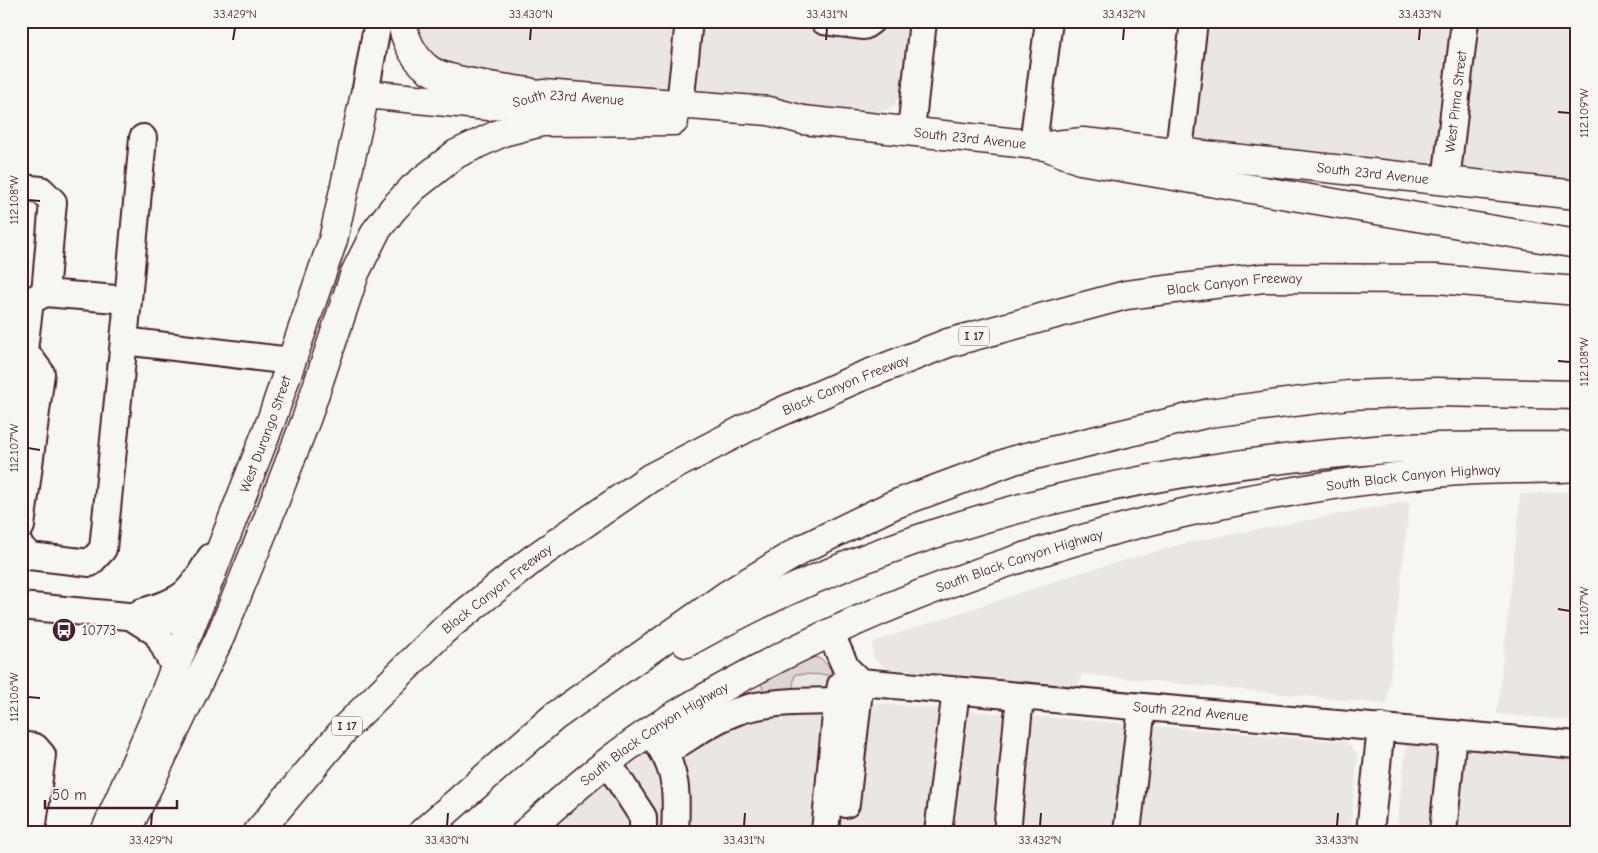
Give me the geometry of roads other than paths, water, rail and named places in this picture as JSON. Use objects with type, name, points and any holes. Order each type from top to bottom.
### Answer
[{"type":"main road","points":[[402,21],[406,40],[428,69],[444,76],[543,94]]},
{"type":"main road","name":"South 23rd Avenue","points":[[365,94],[489,106],[520,101],[543,94],[769,111],[803,120],[1040,145],[1083,142],[1180,151],[1577,195]]},
{"type":"main road","name":"West Durango Street","points":[[105,832],[176,668],[227,530],[272,418],[333,240],[365,94]]},
{"type":"main road","points":[[126,832],[220,637],[307,417],[355,272],[376,231],[413,188],[456,154],[503,132],[542,122],[803,120]]},
{"type":"main road","points":[[1040,145],[1080,160],[1577,244]]},
{"type":"main road","name":"Black Canyon Freeway","points":[[258,832],[368,704],[445,629],[533,559],[650,478],[760,421],[858,378],[948,343],[1126,295],[1263,278],[1437,279],[1577,291]]},
{"type":"main road","points":[[423,832],[554,717],[727,595],[802,549],[893,505],[1014,460],[1209,412],[1349,395],[1435,392],[1577,395]]},
{"type":"main road","points":[[554,717],[703,633],[802,584],[852,562],[955,527],[1028,507],[1088,493],[1225,468],[1363,451],[1577,446]]},
{"type":"main road","name":"South Black Canyon Highway","points":[[526,832],[579,784],[608,762],[658,742],[720,704],[779,656],[892,605],[1049,549],[1120,528],[1244,500],[1312,489],[1444,472],[1577,467]]},
{"type":"street","name":"West Durango Street","points":[[365,94],[378,21]]},
{"type":"street","points":[[680,104],[689,21]]},
{"type":"street","points":[[824,21],[864,26],[871,21]]},
{"type":"street","points":[[911,130],[924,21]]},
{"type":"street","points":[[1040,145],[1050,21]]},
{"type":"street","points":[[1180,151],[1194,21]]},
{"type":"street","name":"West Pima Street","points":[[1446,181],[1465,21]]},
{"type":"street","points":[[21,547],[29,556],[90,563],[103,549],[143,138]]},
{"type":"street","points":[[21,188],[41,190],[52,202],[45,293]]},
{"type":"street","points":[[21,526],[41,373],[23,349],[30,302],[45,293],[128,300]]},
{"type":"street","points":[[124,340],[291,361]]},
{"type":"street","points":[[129,616],[178,601],[197,580],[227,530]]},
{"type":"street","points":[[21,606],[192,622]]},
{"type":"street","points":[[129,616],[157,632],[176,668]]},
{"type":"street","points":[[831,634],[853,675],[843,832]]},
{"type":"street","points":[[825,832],[838,701],[853,675]]},
{"type":"street","name":"South 22nd Avenue","points":[[853,675],[956,691],[1577,745]]},
{"type":"street","points":[[938,832],[956,691]]},
{"type":"street","points":[[1008,832],[1020,696]]},
{"type":"street","points":[[720,704],[750,707],[838,701]]},
{"type":"street","points":[[1127,832],[1142,707]]},
{"type":"street","points":[[1370,832],[1381,728]]},
{"type":"street","points":[[1442,832],[1453,734]]},
{"type":"street","points":[[658,742],[673,770],[676,791],[675,832]]},
{"type":"street","points":[[21,745],[35,746],[42,755],[32,832]]},
{"type":"street","points":[[608,762],[643,817],[643,832]]},
{"type":"place","name":"10773","points":[[64,630]]}]
